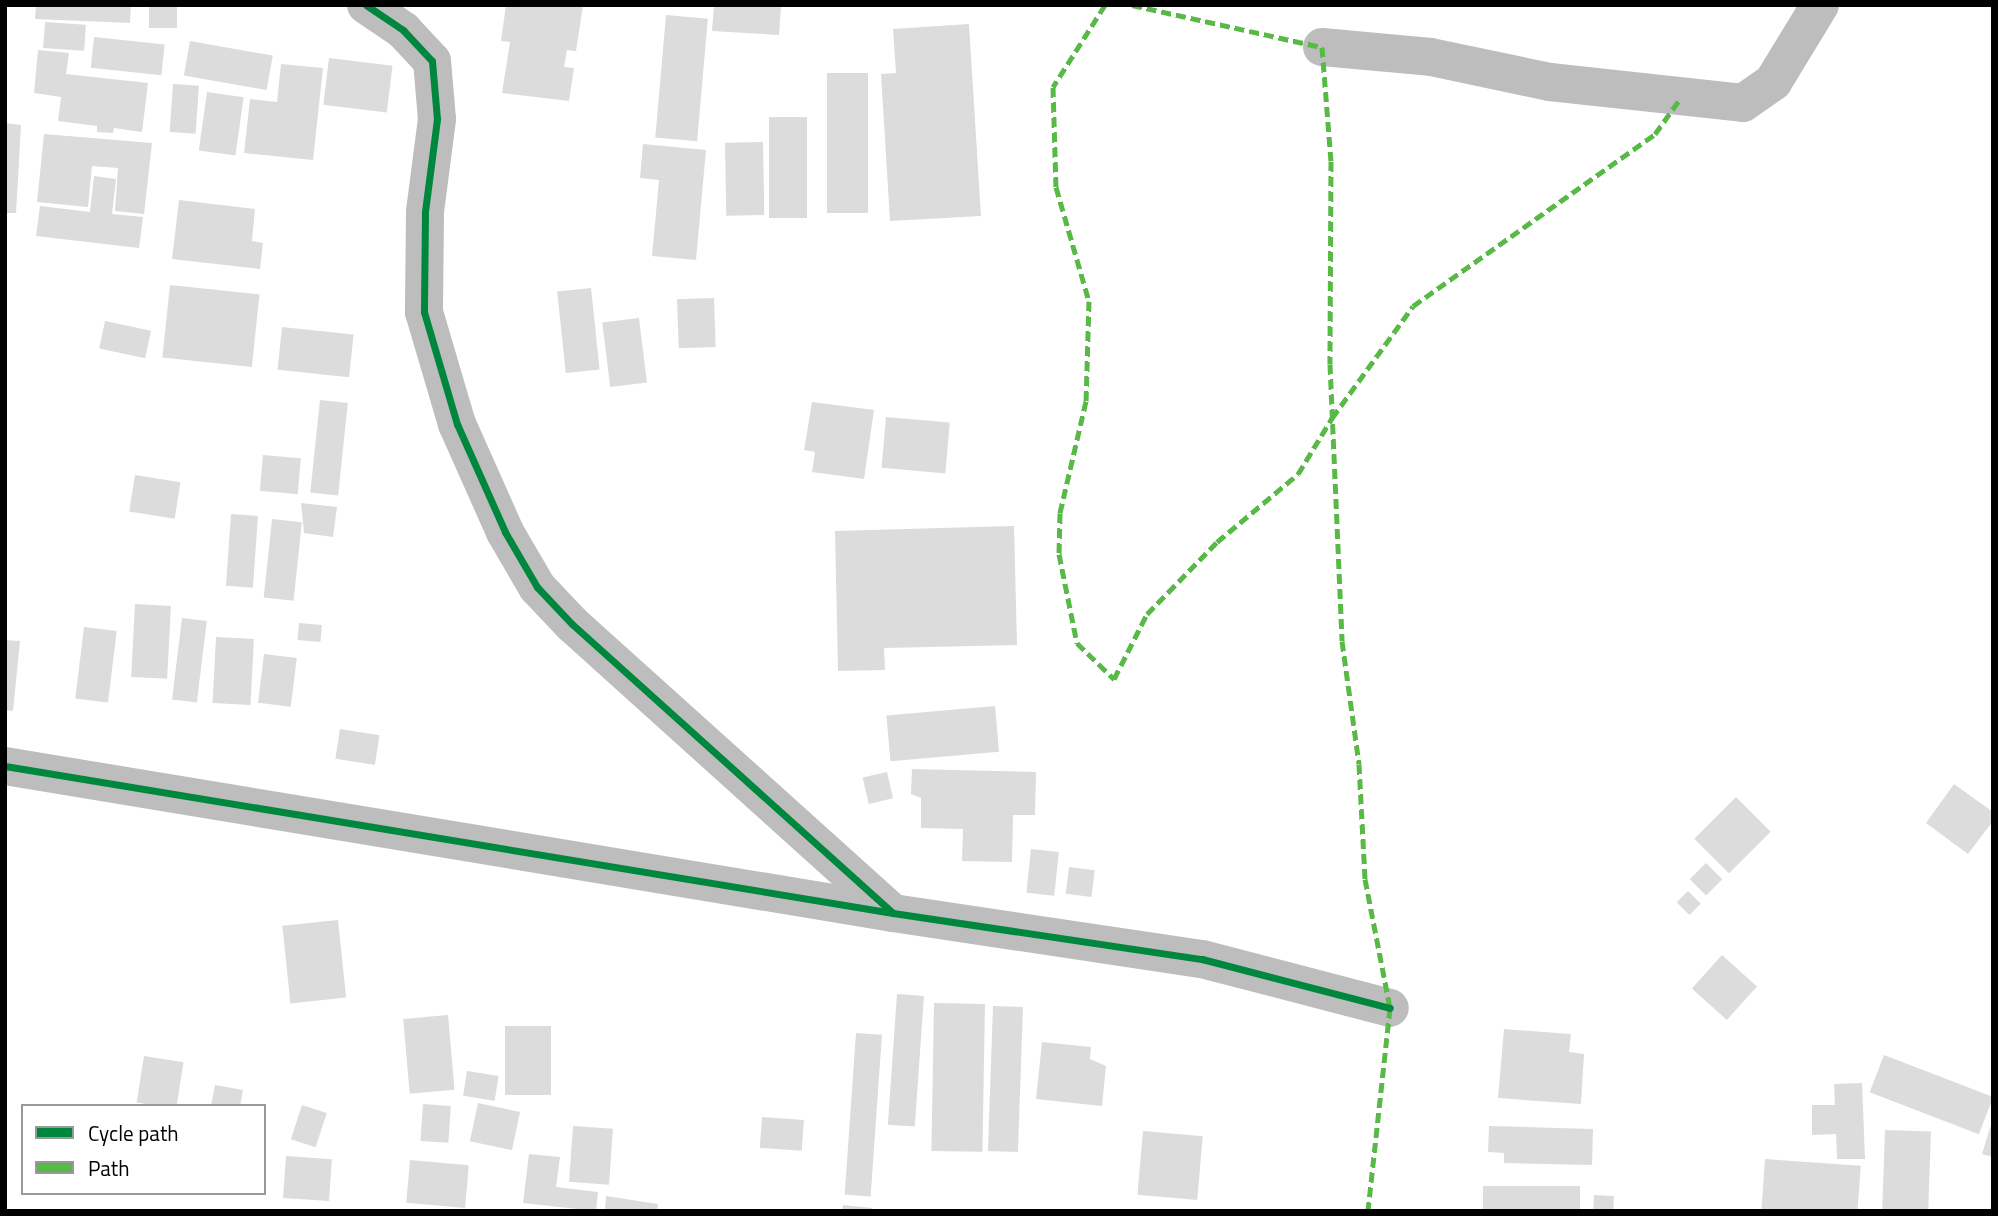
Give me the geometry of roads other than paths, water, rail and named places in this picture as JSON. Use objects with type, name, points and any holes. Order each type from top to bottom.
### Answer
[{"type":"street","points":[[366,5],[403,30],[432,61],[437,119],[425,212],[424,312],[457,424],[505,532],[537,587],[582,633],[893,913]]},
{"type":"street","points":[[1322,47],[1431,57],[1550,82],[1742,103],[1773,82],[1820,5]]},
{"type":"street","points":[[5,766],[893,913],[1202,959],[1390,1008]]}]
